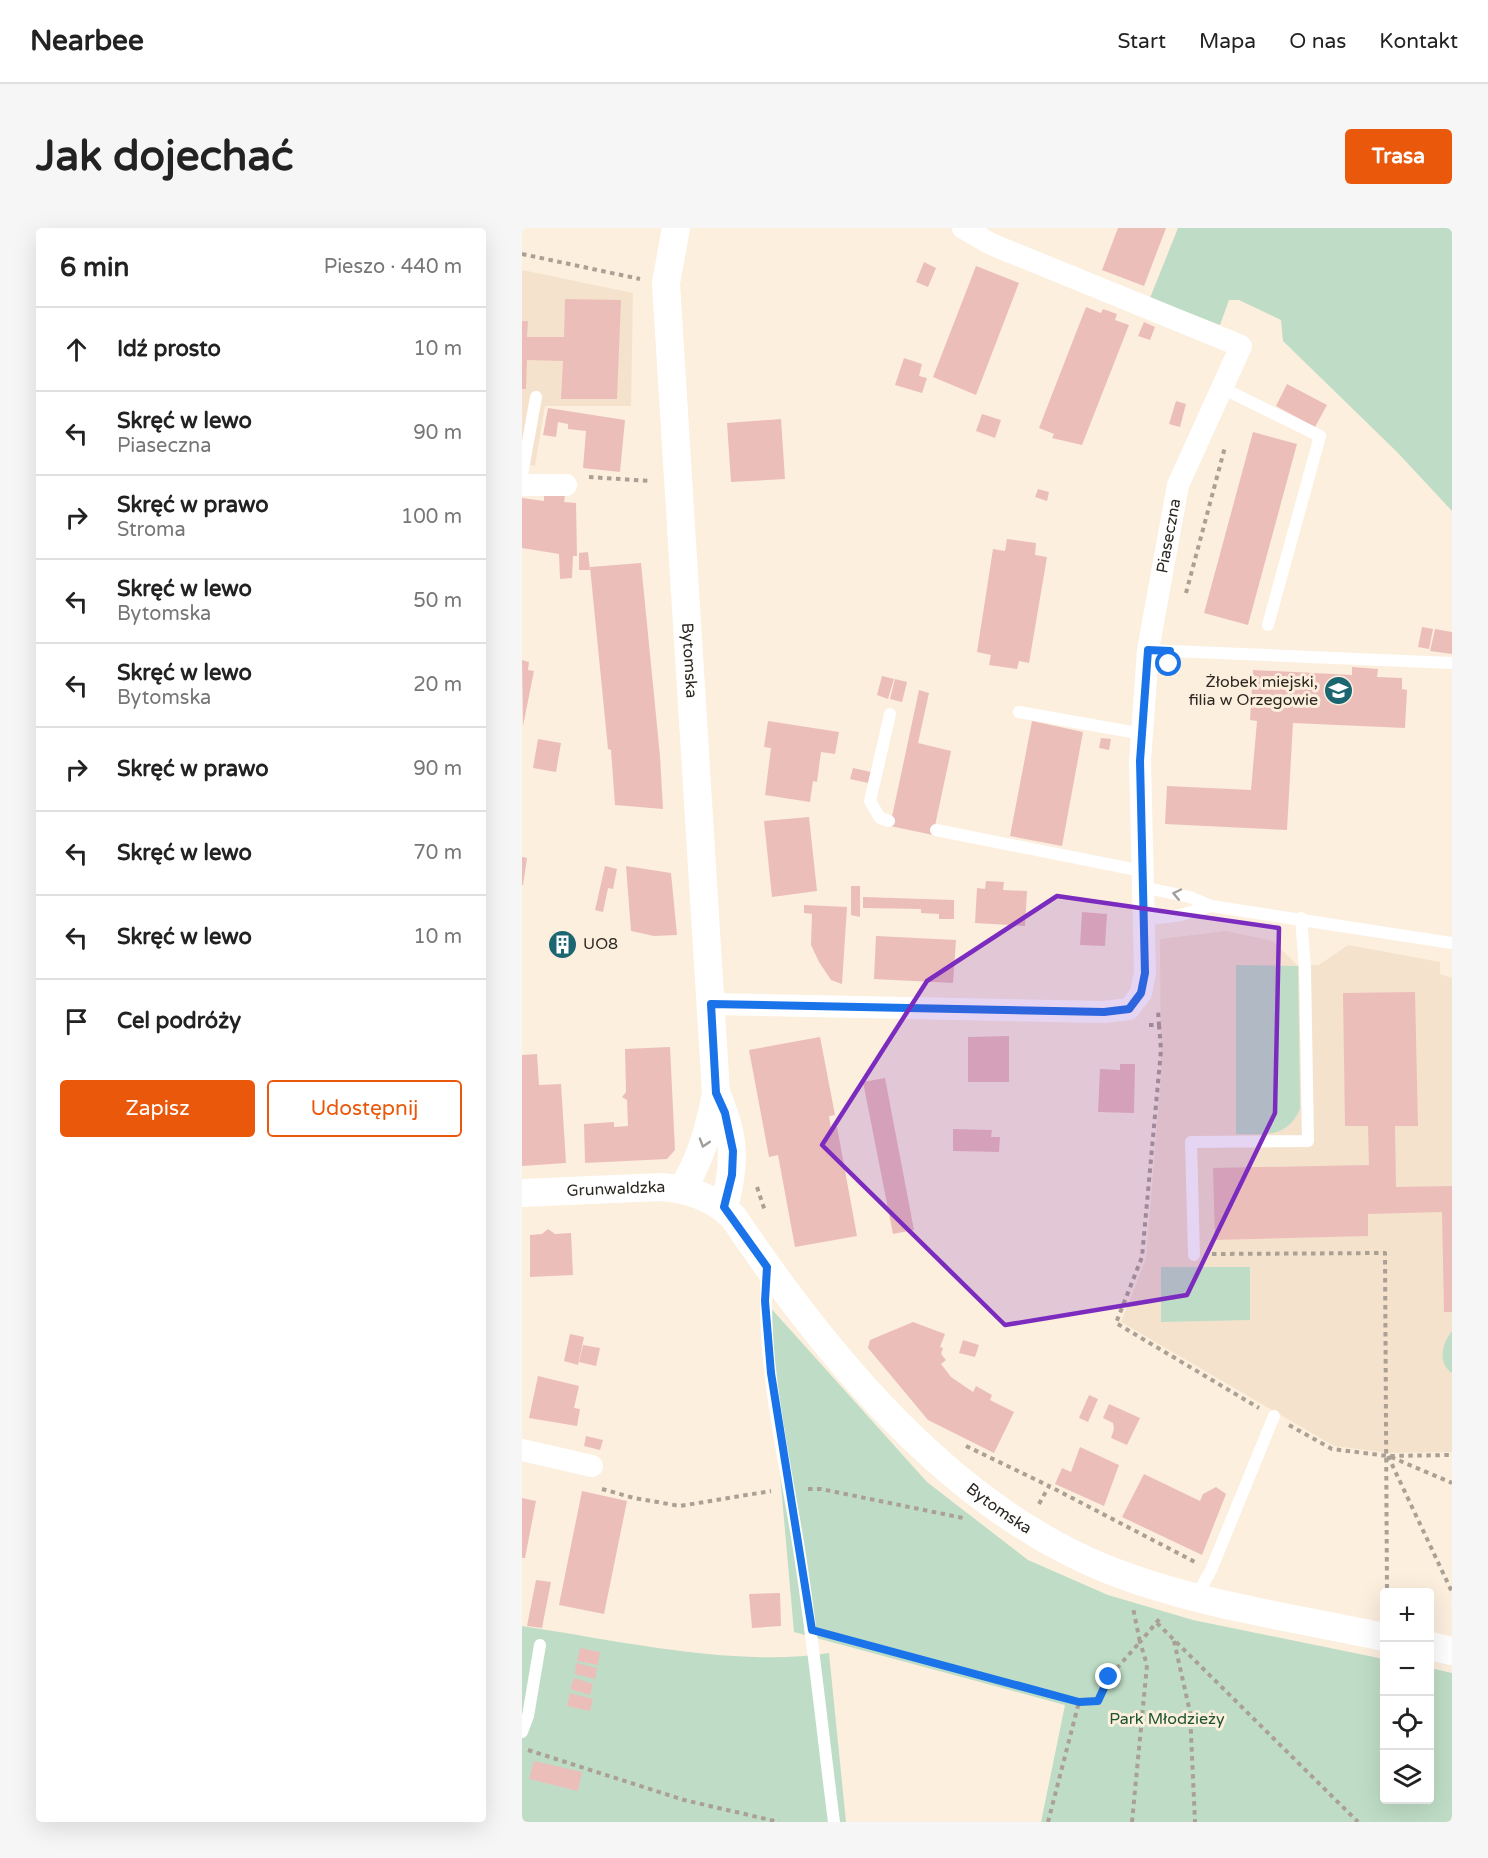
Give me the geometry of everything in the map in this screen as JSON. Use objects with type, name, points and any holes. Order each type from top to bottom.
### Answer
[{"type":"street","name":"Bytomska","points":[[676,228],[669,258],[667,294],[716,1093],[712,1118],[698,1161],[682,1189]]},
{"type":"street","name":"Piaseczna","points":[[711,1004],[1104,1012],[1129,1009],[1141,993],[1145,973],[1140,761],[1148,650],[1178,485],[1241,346],[992,244],[963,228]]},
{"type":"street","points":[[522,485],[566,485]]},
{"type":"street","name":"Bytomska","points":[[716,1093],[725,1113],[733,1151],[732,1175],[717,1203],[803,1315],[850,1370],[927,1450],[1003,1514],[1026,1529],[1104,1568],[1195,1598],[1380,1636]]},
{"type":"street","name":"Grunwaldzka","points":[[522,1194],[682,1189],[717,1203]]},
{"type":"street","points":[[522,1450],[592,1467]]},
{"type":"street","points":[[1434,1647],[1452,1651]]},
{"type":"lane","points":[[1222,388],[1320,436],[1268,625]]},
{"type":"lane","points":[[522,475],[536,397]]},
{"type":"lane","points":[[1148,650],[1452,663]]},
{"type":"lane","points":[[1019,712],[1143,734]]},
{"type":"lane","points":[[889,821],[880,818],[870,801],[890,714]]},
{"type":"lane","points":[[936,830],[1142,879],[1210,906],[1452,943]]},
{"type":"lane","points":[[1144,920],[1181,915],[1210,906]]},
{"type":"lane","points":[[1194,1255],[1191,1142],[1308,1141],[1305,968],[1300,918]]},
{"type":"lane","points":[[767,1267],[765,1301],[771,1373],[812,1630],[834,1822]]},
{"type":"lane","points":[[1195,1598],[1210,1570],[1274,1416]]},
{"type":"lane","points":[[522,1732],[528,1716],[540,1645]]},
{"type":"path","points":[[522,254],[642,280]]},
{"type":"path","points":[[1185,595],[1227,437]]},
{"type":"path","points":[[590,477],[657,481]]},
{"type":"path","points":[[1159,1025],[1161,1050],[1142,1257],[1116,1323],[1332,1449],[1388,1456],[1452,1455]]},
{"type":"path","points":[[757,1185],[767,1219]]},
{"type":"path","points":[[1194,1255],[1385,1253],[1387,1588]]},
{"type":"path","points":[[960,1443],[1049,1486],[1210,1570]]},
{"type":"path","points":[[1388,1456],[1452,1483]]},
{"type":"path","points":[[1388,1456],[1452,1592]]},
{"type":"path","points":[[1026,1529],[1049,1486]]},
{"type":"path","points":[[634,1498],[680,1506],[790,1490],[821,1489],[967,1518]]},
{"type":"path","points":[[1132,1607],[1147,1665],[1132,1822]]},
{"type":"path","points":[[812,1630],[1079,1702],[1098,1701],[1109,1677],[1158,1623],[1167,1608]]},
{"type":"path","points":[[1158,1623],[1358,1822]]},
{"type":"path","points":[[1174,1641],[1190,1712],[1195,1822]]},
{"type":"path","points":[[1048,1822],[1079,1702]]},
{"type":"path","points":[[522,1748],[684,1800],[779,1822]]},
{"type":"path","points":[[1348,1822],[1352,1816]]},
{"type":"highlighted area","points":[[1057,896],[1279,928],[1275,1113],[1187,1295],[1005,1325],[822,1145],[927,981]]},
{"type":"shaded area","points":[[522,270],[633,293],[631,406],[545,406],[535,466],[522,463]]},
{"type":"shaded area","points":[[1226,931],[1273,941],[1298,966],[1319,965],[1348,945],[1440,962],[1440,974],[1452,978],[1452,1452],[1388,1453],[1334,1446],[1121,1322],[1146,1259],[1161,1074],[1160,939]]},
{"type":"green space","points":[[1178,228],[1452,228],[1452,511],[1397,452],[1283,341],[1281,320],[1239,300],[1229,300],[1220,325],[1150,298]]},
{"type":"green space","points":[[1236,965],[1298,966],[1300,1109],[1288,1126],[1274,1133],[1236,1134]]},
{"type":"green space","points":[[1161,1267],[1250,1267],[1250,1320],[1161,1322]]},
{"type":"green space","name":"Park Młodzieży","points":[[768,1305],[927,1482],[1028,1560],[1108,1595],[1193,1620],[1380,1658],[1380,1804],[1434,1804],[1434,1669],[1452,1673],[1452,1822],[1041,1822],[1065,1705],[794,1632],[771,1373]]},
{"type":"green space","points":[[1452,1331],[1452,1373],[1444,1364],[1443,1353]]},
{"type":"green space","points":[[522,1626],[636,1645],[716,1655],[793,1657],[829,1653],[846,1822],[522,1822]]},
{"type":"building","points":[[1118,228],[1166,228],[1144,286],[1102,270]]},
{"type":"building","points":[[924,262],[936,268],[928,287],[916,282]]},
{"type":"building","points":[[976,266],[1019,283],[976,395],[933,377]]},
{"type":"building","points":[[565,299],[621,300],[617,399],[561,399],[563,361],[527,360],[526,389],[522,389],[522,321],[528,321],[527,337],[564,337]]},
{"type":"building","points":[[1086,307],[1101,313],[1103,309],[1117,314],[1115,320],[1129,325],[1082,445],[1052,438],[1054,434],[1039,428]]},
{"type":"building","points":[[1144,322],[1155,327],[1150,340],[1138,336]]},
{"type":"building","points":[[904,358],[922,364],[919,376],[927,378],[922,393],[895,385]]},
{"type":"building","points":[[1287,384],[1327,405],[1315,427],[1276,406]]},
{"type":"building","points":[[1176,401],[1186,404],[1180,427],[1169,424]]},
{"type":"building","points":[[548,408],[625,420],[620,472],[583,468],[586,431],[568,429],[568,424],[558,422],[556,437],[543,435]]},
{"type":"building","points":[[982,414],[1001,420],[995,438],[976,431]]},
{"type":"building","points":[[781,419],[785,479],[731,482],[727,423]]},
{"type":"building","points":[[1253,432],[1297,444],[1248,625],[1204,613]]},
{"type":"building","points":[[1038,489],[1049,492],[1047,501],[1035,497]]},
{"type":"building","points":[[544,494],[565,496],[564,502],[576,503],[577,556],[573,556],[572,578],[560,579],[559,554],[522,548],[522,498],[544,501]]},
{"type":"building","points":[[1007,539],[1036,543],[1035,555],[1047,557],[1029,663],[1019,661],[1017,669],[989,665],[991,655],[977,652],[993,549],[1005,551]]},
{"type":"building","points":[[588,552],[590,570],[579,570],[579,553]]},
{"type":"building","points":[[641,563],[663,809],[615,805],[590,567]]},
{"type":"building","points":[[1422,627],[1433,629],[1429,649],[1418,647]]},
{"type":"building","points":[[1435,629],[1452,632],[1452,654],[1430,651]]},
{"type":"building","points":[[522,660],[529,662],[528,670],[534,671],[523,726]]},
{"type":"building","points":[[1352,667],[1378,669],[1377,677],[1402,678],[1402,689],[1407,690],[1405,728],[1293,723],[1287,830],[1165,824],[1167,786],[1251,790],[1257,721],[1250,720],[1253,670],[1352,675]]},
{"type":"building","points":[[882,676],[894,679],[888,699],[877,695]]},
{"type":"building","points":[[895,679],[907,682],[902,702],[890,699]]},
{"type":"building","points":[[919,690],[929,693],[918,743],[951,751],[933,835],[890,826]]},
{"type":"building","points":[[768,721],[839,732],[835,754],[821,752],[817,782],[813,781],[810,802],[765,795],[771,748],[764,747]]},
{"type":"building","points":[[1032,721],[1083,732],[1062,846],[1010,836]]},
{"type":"building","points":[[1101,738],[1111,739],[1109,750],[1099,748]]},
{"type":"building","points":[[538,739],[561,743],[556,772],[533,768]]},
{"type":"building","points":[[853,768],[871,772],[868,783],[850,779]]},
{"type":"building","points":[[809,817],[817,891],[772,897],[764,821]]},
{"type":"building","points":[[522,857],[527,858],[523,885],[522,885]]},
{"type":"building","points":[[605,866],[617,869],[613,889],[608,888],[603,912],[595,910]]},
{"type":"building","points":[[626,866],[671,873],[677,935],[654,936],[631,931]]},
{"type":"building","points":[[986,881],[1004,882],[1003,890],[1027,891],[1025,926],[975,923],[977,888],[985,889]]},
{"type":"building","points":[[851,886],[860,886],[860,917],[851,915]]},
{"type":"building","points":[[863,897],[954,900],[954,919],[939,919],[939,914],[921,913],[921,909],[863,908]]},
{"type":"building","points":[[804,905],[847,907],[842,984],[831,980],[819,962],[811,945],[812,914],[804,913]]},
{"type":"building","points":[[1082,912],[1107,914],[1105,946],[1080,945]]},
{"type":"building","name":"UO8","points":[[553,932],[574,934],[572,956],[551,954]]},
{"type":"building","points":[[876,936],[956,940],[953,983],[874,979]]},
{"type":"building","points":[[1415,992],[1418,1126],[1395,1126],[1396,1187],[1452,1186],[1452,1312],[1444,1312],[1442,1212],[1368,1214],[1368,1236],[1215,1240],[1213,1168],[1369,1165],[1368,1126],[1345,1126],[1343,993]]},
{"type":"building","points":[[1009,1036],[1009,1082],[968,1082],[968,1037]]},
{"type":"building","points":[[820,1037],[835,1115],[829,1116],[831,1128],[837,1127],[857,1236],[795,1247],[778,1155],[769,1157],[749,1050]]},
{"type":"building","points":[[670,1047],[675,1150],[667,1159],[585,1163],[584,1124],[614,1122],[614,1127],[628,1126],[627,1100],[622,1097],[626,1092],[625,1049]]},
{"type":"building","points":[[537,1054],[539,1085],[561,1084],[566,1163],[522,1166],[522,1055]]},
{"type":"building","points":[[1120,1064],[1135,1064],[1134,1113],[1098,1112],[1100,1069],[1120,1070]]},
{"type":"building","points":[[885,1078],[914,1230],[893,1234],[863,1082]]},
{"type":"building","points":[[953,1129],[992,1130],[991,1137],[1000,1137],[999,1152],[953,1151]]},
{"type":"building","points":[[548,1229],[555,1234],[571,1233],[573,1275],[530,1277],[530,1235],[542,1234]]},
{"type":"building","points":[[913,1322],[945,1334],[940,1347],[943,1348],[941,1354],[946,1360],[941,1364],[951,1377],[973,1392],[976,1386],[992,1395],[990,1400],[1014,1412],[994,1453],[928,1420],[868,1348],[870,1340]]},
{"type":"building","points":[[570,1334],[584,1337],[578,1365],[564,1361]]},
{"type":"building","points":[[963,1340],[979,1345],[975,1357],[959,1353]]},
{"type":"building","points":[[583,1345],[600,1348],[596,1366],[579,1362]]},
{"type":"building","points":[[538,1376],[579,1386],[574,1408],[580,1409],[577,1426],[529,1418]]},
{"type":"building","points":[[1089,1395],[1098,1399],[1088,1422],[1079,1418]]},
{"type":"building","points":[[1109,1404],[1140,1418],[1127,1445],[1111,1438],[1113,1423],[1103,1418]]},
{"type":"building","points":[[586,1436],[603,1440],[600,1450],[584,1446]]},
{"type":"building","points":[[1080,1447],[1119,1465],[1104,1506],[1055,1484],[1062,1468],[1071,1472]]},
{"type":"building","points":[[1144,1474],[1200,1501],[1203,1494],[1216,1487],[1226,1494],[1202,1555],[1122,1517]]},
{"type":"building","points":[[582,1491],[627,1501],[604,1614],[559,1605]]},
{"type":"building","points":[[522,1498],[536,1501],[525,1558],[522,1558]]},
{"type":"building","points":[[536,1580],[551,1582],[542,1628],[527,1626]]},
{"type":"building","points":[[780,1593],[781,1626],[752,1628],[749,1594]]},
{"type":"building","points":[[580,1648],[600,1652],[598,1665],[577,1661]]},
{"type":"building","points":[[576,1663],[597,1668],[595,1679],[575,1674]]},
{"type":"building","points":[[574,1678],[593,1684],[590,1695],[570,1689]]},
{"type":"building","points":[[570,1693],[593,1699],[590,1711],[567,1706]]},
{"type":"building","points":[[534,1761],[582,1772],[578,1791],[529,1779]]},
{"type":"place","name":"Żłobek miejski, filia w Orzegowie","points":[[1339,691]]},
{"type":"place","name":"UO8","points":[[562,944]]},
{"type":"route","points":[[1109,1677],[1098,1701],[1079,1702],[812,1630],[771,1373],[765,1301],[767,1267],[724,1207],[732,1175],[733,1151],[725,1113],[716,1093],[711,1004],[1104,1012],[1129,1009],[1141,993],[1145,973],[1140,761],[1148,650],[1170,651],[1169,664]]}]
